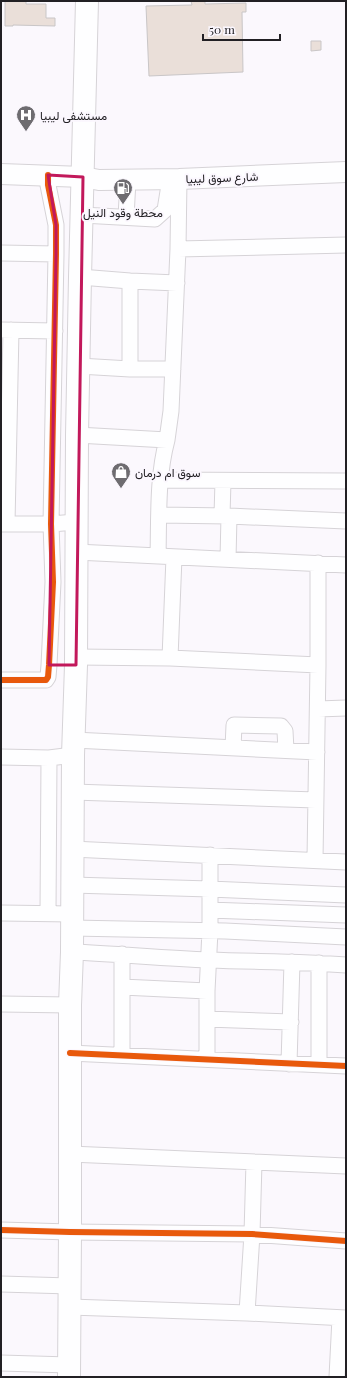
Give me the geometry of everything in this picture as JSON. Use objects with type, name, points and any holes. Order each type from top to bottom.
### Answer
[{"type":"highway","points":[[69,1371],[70,1005],[72,952],[73,747],[76,661],[77,435],[82,215],[88,181],[88,1]]},
{"type":"main road","name":"شارع سوق ليبيا","points":[[48,180],[88,181],[174,179],[346,172]]},
{"type":"main road","points":[[1,174],[48,180]]},
{"type":"main road","points":[[1,183],[48,180]]},
{"type":"street","points":[[82,215],[155,218],[161,215],[164,210],[174,179]]},
{"type":"street","points":[[158,556],[162,462],[171,411],[177,283],[178,249],[174,179]]},
{"type":"street","points":[[1,680],[46,680],[48,677],[53,582],[51,524],[56,225],[48,180]]},
{"type":"street","points":[[126,217],[128,180]]},
{"type":"street","points":[[178,249],[346,245]]},
{"type":"street","points":[[1,253],[56,254]]},
{"type":"street","points":[[80,277],[177,283]]},
{"type":"street","points":[[130,281],[130,369]]},
{"type":"street","points":[[55,331],[6,330],[4,524],[51,524],[76,522]]},
{"type":"street","points":[[79,366],[130,369],[173,369]]},
{"type":"street","points":[[77,435],[167,440]]},
{"type":"street","points":[[161,480],[346,481]]},
{"type":"street","points":[[222,481],[228,559]]},
{"type":"street","points":[[159,515],[346,521]]},
{"type":"street","points":[[76,552],[346,565]]},
{"type":"street","points":[[170,658],[174,557]]},
{"type":"street","points":[[314,860],[318,709],[318,563]]},
{"type":"street","points":[[49,665],[76,661],[170,658],[318,665]]},
{"type":"street","points":[[318,709],[346,708]]},
{"type":"street","points":[[233,748],[234,725],[281,726],[285,731],[286,750]]},
{"type":"street","points":[[1,757],[49,758],[73,747],[233,748],[317,752]]},
{"type":"street","points":[[48,914],[49,758]]},
{"type":"street","points":[[73,792],[316,800]]},
{"type":"street","points":[[72,849],[346,862]]},
{"type":"street","points":[[207,1059],[210,855]]},
{"type":"street","points":[[72,884],[346,895]]},
{"type":"street","points":[[210,910],[346,916]]},
{"type":"street","points":[[1,913],[48,914],[72,921],[210,931],[346,937]]},
{"type":"street","points":[[72,952],[209,960],[346,965]]},
{"type":"street","points":[[122,954],[122,1055]]},
{"type":"street","points":[[289,1064],[292,962]]},
{"type":"street","points":[[319,963],[319,1065]]},
{"type":"street","points":[[122,987],[207,991]]},
{"type":"street","points":[[1,1004],[70,1005]]},
{"type":"street","points":[[207,1019],[291,1022]]},
{"type":"street","points":[[70,1053],[346,1066]]},
{"type":"street","points":[[70,1154],[346,1166]]},
{"type":"street","points":[[247,1313],[252,1234],[254,1162]]},
{"type":"street","points":[[1,1230],[252,1234],[346,1241]]},
{"type":"street","points":[[1,1284],[70,1297],[247,1313],[343,1318],[337,1377]]},
{"type":"street","points":[[1,1363],[69,1371]]},
{"type":"highlighted area","points":[[48,175],[83,177],[76,665],[49,665],[56,225]]},
{"type":"building","points":[[5,1],[26,1],[26,4],[46,4],[46,18],[55,18],[55,26],[5,26]]},
{"type":"building","points":[[191,1],[205,1],[205,4],[246,3],[246,12],[242,12],[243,72],[149,76],[146,6],[192,5]]},
{"type":"building","points":[[311,41],[321,41],[321,50],[311,51]]},
{"type":"cycle path","points":[[1,680],[46,680],[48,677],[53,582],[51,524],[56,254],[56,225],[48,185],[48,175]]},
{"type":"cycle path","points":[[70,1053],[346,1066]]},
{"type":"cycle path","points":[[1,1230],[252,1234],[346,1241]]},
{"type":"place","name":"مستشفى ليبيا","points":[[26,132]]},
{"type":"place","name":"محطة وقود النيل","points":[[123,205]]},
{"type":"place","name":"سوق ام درمان","points":[[121,489]]}]
